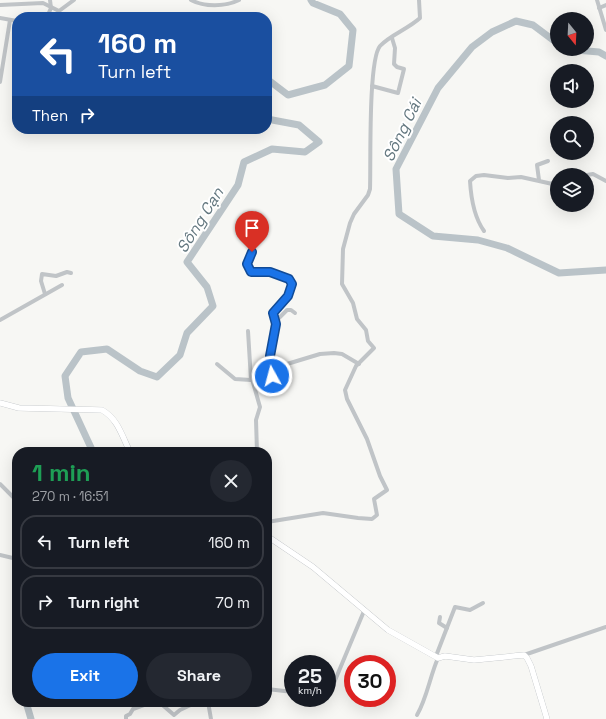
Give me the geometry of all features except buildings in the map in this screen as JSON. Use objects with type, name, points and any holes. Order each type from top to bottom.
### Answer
[{"type":"street","points":[[49,12],[51,8],[50,0]]},
{"type":"street","points":[[0,5],[43,3],[59,11],[74,0]]},
{"type":"street","points":[[191,0],[208,6],[227,4],[238,0]]},
{"type":"street","points":[[272,521],[323,513],[372,519],[376,516],[374,499],[386,491],[387,488],[380,476],[367,439],[347,399],[345,390],[358,364],[374,348],[368,341],[366,330],[357,319],[351,299],[342,287],[342,261],[343,249],[350,223],[354,214],[368,195],[370,189],[372,86],[376,54],[379,47],[420,18],[419,0]]},
{"type":"street","points":[[597,0],[606,30]]},
{"type":"street","points":[[599,8],[606,6]]},
{"type":"street","points":[[0,18],[10,20],[0,82]]},
{"type":"street","points":[[372,86],[398,93],[404,69],[394,64],[395,48],[392,38]]},
{"type":"street","points":[[539,180],[537,165],[548,161]]},
{"type":"street","points":[[484,231],[476,215],[472,198],[471,180],[476,176],[484,175],[508,178],[521,177],[539,180],[550,184]]},
{"type":"street","points":[[594,175],[606,181]]},
{"type":"street","points":[[217,364],[235,379],[251,380],[256,378],[272,377],[270,356],[273,348],[275,322],[273,313],[288,296],[292,288],[289,279],[270,272],[251,272],[247,264],[252,252]]},
{"type":"street","points":[[46,294],[41,281],[42,274],[56,276],[67,272],[71,273]]},
{"type":"street","points":[[0,320],[62,285]]},
{"type":"street","points":[[275,322],[287,310],[292,310],[295,313]]},
{"type":"street","points":[[248,331],[251,380],[260,407],[256,420],[257,447]]},
{"type":"street","points":[[271,364],[288,364],[320,354],[334,353],[342,354],[358,364]]},
{"type":"street","points":[[0,402],[19,408],[88,408],[102,410],[110,414],[116,421],[128,447]]},
{"type":"street","points":[[0,484],[12,497]]},
{"type":"street","points":[[272,539],[312,567],[364,611],[396,635],[420,646],[437,657],[445,656],[474,660],[524,655],[606,627]]},
{"type":"street","points":[[0,555],[12,558]]},
{"type":"street","points":[[417,715],[423,703],[429,680],[455,607],[470,610],[484,604]]},
{"type":"street","points":[[336,678],[364,611]]},
{"type":"street","points":[[440,617],[439,623],[447,628]]},
{"type":"street","points":[[524,655],[531,666],[547,719]]},
{"type":"street","points":[[272,690],[284,691]]},
{"type":"street","points":[[126,719],[126,716],[130,714],[133,709],[138,707]]},
{"type":"street","points":[[165,707],[174,715],[186,707]]},
{"type":"street","points":[[209,707],[211,719]]},
{"type":"waterway","name":"Sông Cạn","points":[[272,83],[288,95],[325,85],[349,66],[353,30],[340,14],[313,3],[311,0]]},
{"type":"waterway","name":"Sông Cái","points":[[550,38],[533,25],[516,21],[492,32],[472,47],[438,88],[396,169],[399,214],[433,236],[478,240],[507,248],[559,273],[606,270]]},
{"type":"waterway","name":"Sông Cái","points":[[594,52],[599,52],[606,56]]},
{"type":"waterway","name":"Sông Cạn","points":[[91,447],[68,398],[65,376],[81,352],[107,349],[140,371],[157,377],[180,355],[187,333],[213,306],[207,287],[187,262],[238,185],[244,162],[272,149],[305,152],[319,142],[299,125],[272,120]]},
{"type":"waterway","name":"Sông Cạn","points":[[27,707],[31,719]]},
{"type":"route","points":[[252,252],[247,259],[248,268],[251,272],[270,272],[289,279],[292,284],[292,288],[288,296],[273,313],[276,324],[273,348],[270,356],[273,370],[272,376]]}]
